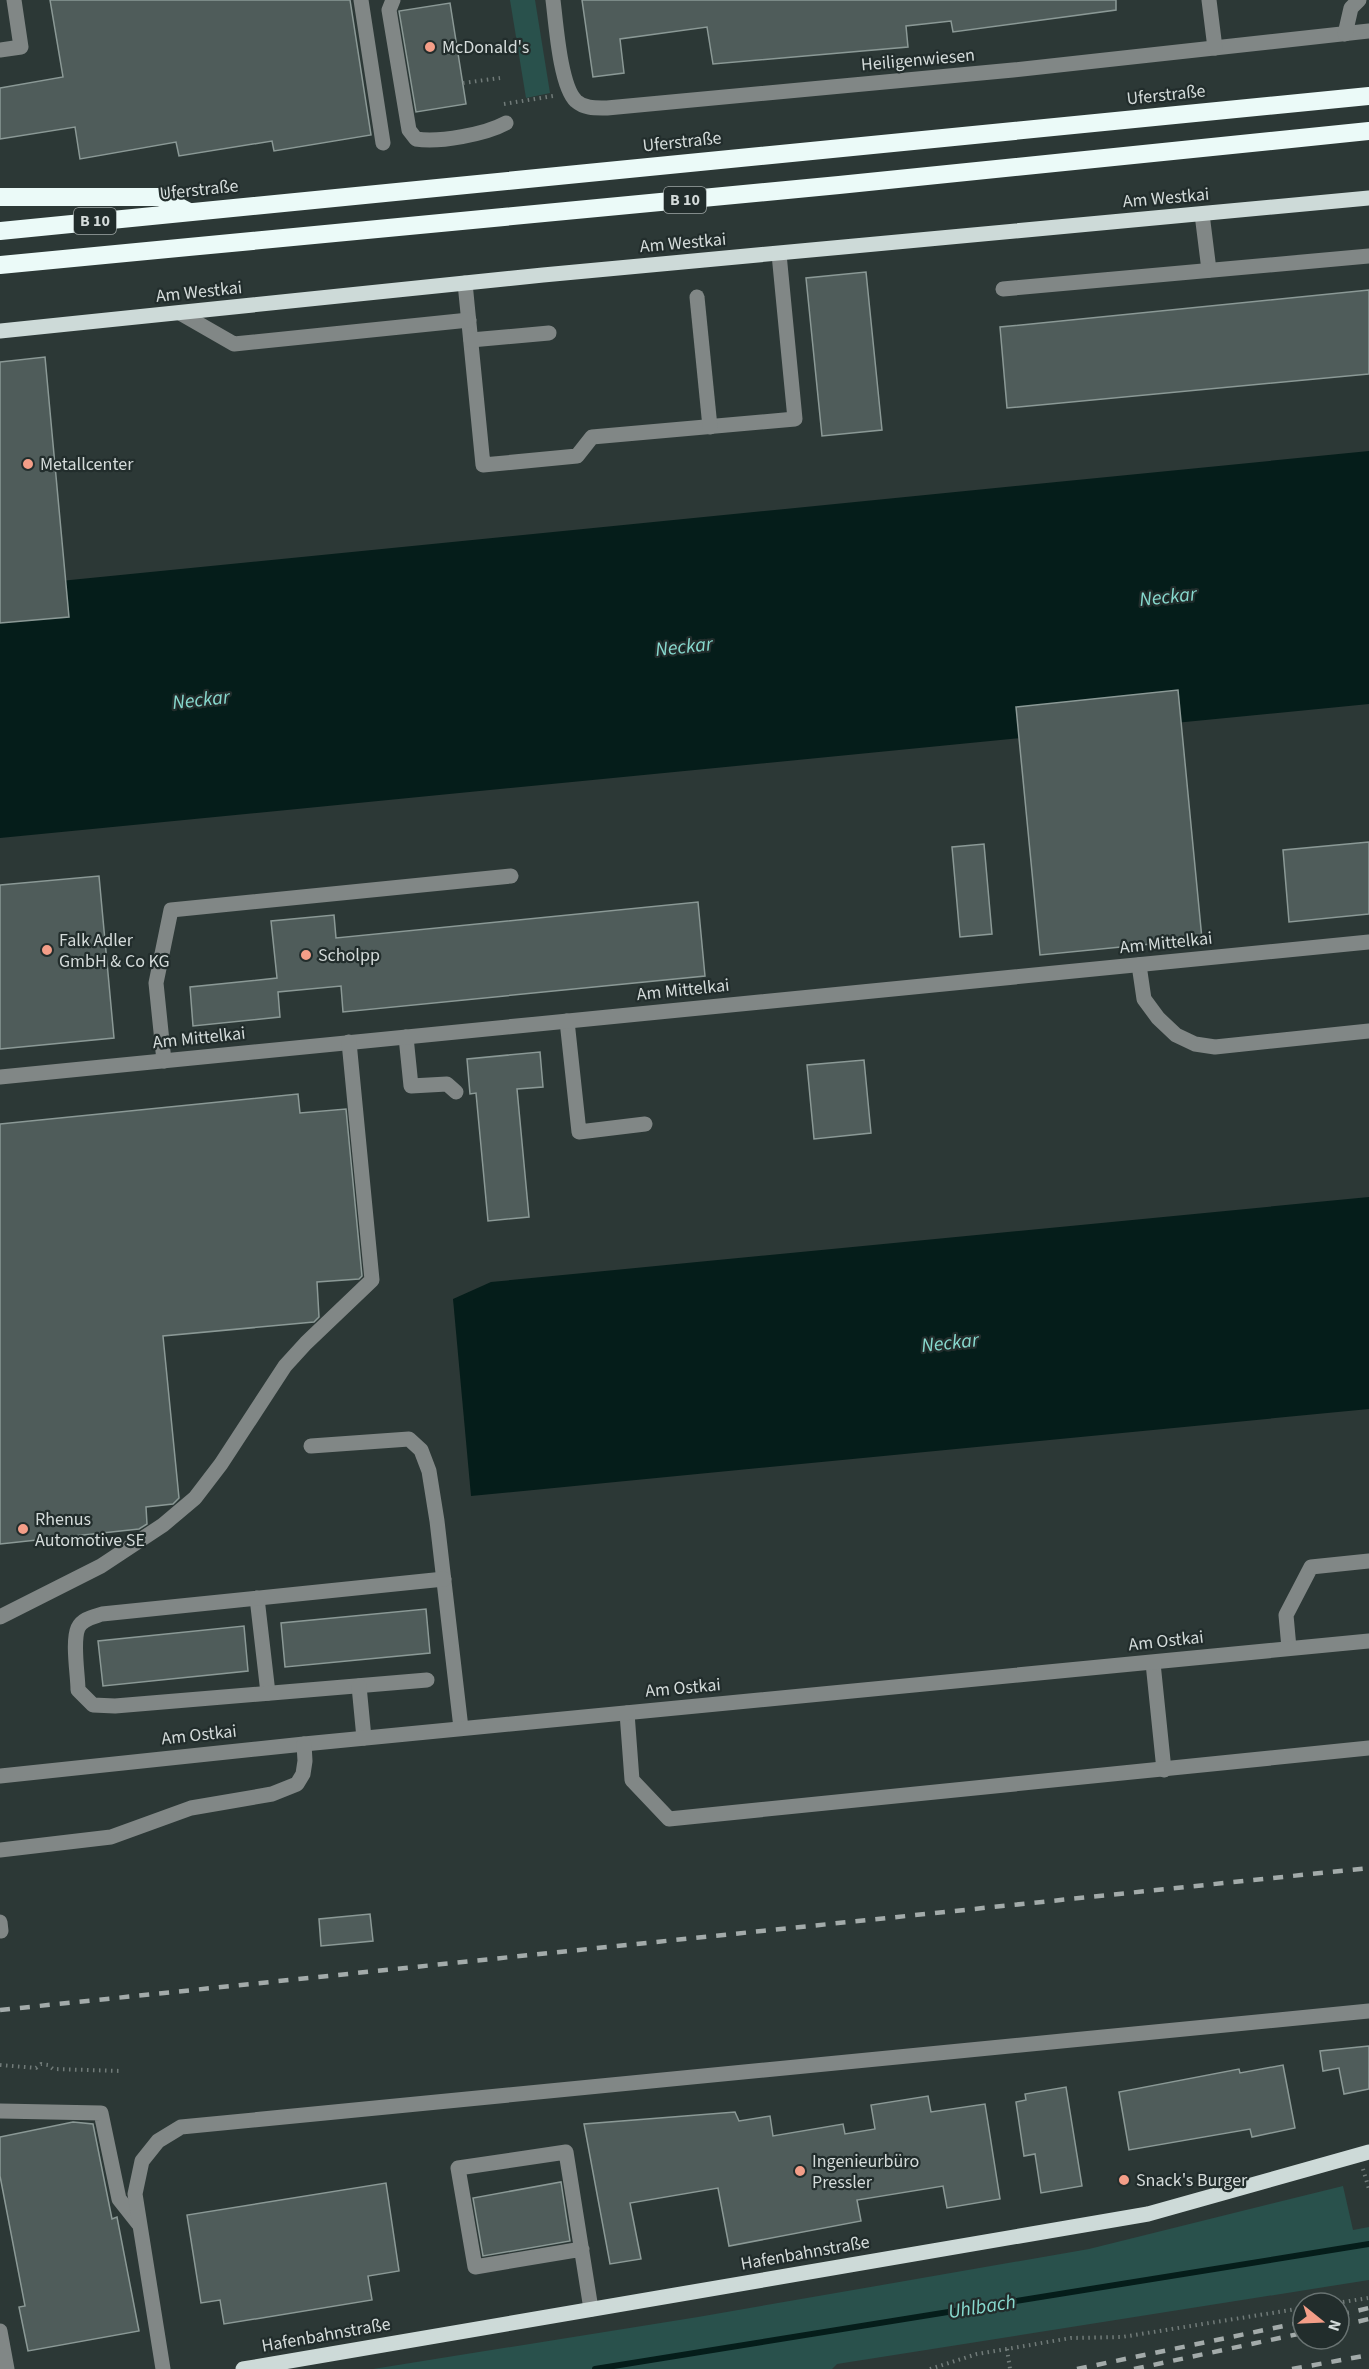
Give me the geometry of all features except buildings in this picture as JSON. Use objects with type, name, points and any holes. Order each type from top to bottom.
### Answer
[{"type":"highway","name":"Uferstraße","points":[[0,231],[1369,96]]},
{"type":"highway","name":"B 10","points":[[0,265],[839,185],[1369,131]]},
{"type":"highway","name":"B 10","points":[[0,197],[160,197],[189,212]]},
{"type":"main road","name":"Am Westkai","points":[[0,331],[465,283],[1369,198]]},
{"type":"main road","name":"Hafenbahnstraße","points":[[243,2369],[1148,2214],[1369,2152]]},
{"type":"street","points":[[361,0],[383,143]]},
{"type":"street","points":[[393,0],[389,10],[409,130],[416,139],[428,141],[495,129],[506,123]]},
{"type":"street","points":[[553,0],[562,66],[569,93]]},
{"type":"street","points":[[1209,0],[1215,48]]},
{"type":"street","points":[[1345,34],[1351,8],[1359,0]]},
{"type":"street","points":[[0,51],[21,48],[9,4]]},
{"type":"street","name":"Heiligenwiesen","points":[[569,93],[578,103],[590,108],[607,108],[1001,72],[1369,31]]},
{"type":"street","points":[[1202,214],[1209,270]]},
{"type":"street","points":[[465,283],[483,465],[577,456],[592,437],[795,419],[779,254]]},
{"type":"street","points":[[1002,289],[1369,256]]},
{"type":"street","points":[[697,297],[710,427]]},
{"type":"street","points":[[180,313],[234,344],[469,320]]},
{"type":"street","points":[[471,340],[549,333]]},
{"type":"street","points":[[164,1061],[156,983],[171,910],[511,876]]},
{"type":"street","name":"Am Mittelkai","points":[[0,1077],[1369,942]]},
{"type":"street","points":[[1139,965],[1144,999],[1158,1018],[1176,1035],[1195,1044],[1215,1047],[1369,1031]]},
{"type":"street","points":[[567,1021],[579,1132],[645,1124]]},
{"type":"street","points":[[406,1037],[411,1086],[447,1084],[456,1092]]},
{"type":"street","points":[[0,1617],[101,1566],[163,1526],[195,1498],[221,1464],[285,1366],[306,1342],[372,1280],[349,1042]]},
{"type":"street","points":[[311,1446],[409,1439],[421,1450],[429,1471],[436,1511],[462,1728]]},
{"type":"street","points":[[1289,1648],[1286,1615],[1311,1566],[1369,1561]]},
{"type":"street","points":[[427,1680],[115,1706],[93,1705],[78,1690],[76,1644],[78,1628],[87,1619],[102,1614],[444,1579]]},
{"type":"street","points":[[256,1598],[268,1693]]},
{"type":"street","name":"Am Ostkai","points":[[0,1776],[462,1728],[1369,1641]]},
{"type":"street","points":[[1153,1663],[1164,1770]]},
{"type":"street","points":[[359,1686],[364,1738]]},
{"type":"street","points":[[627,1713],[632,1780],[669,1819],[1369,1748]]},
{"type":"street","points":[[0,1850],[111,1837],[191,1808],[272,1794],[297,1784],[303,1774],[304,1744]]},
{"type":"street","points":[[163,2369],[135,2194],[142,2161],[158,2141],[181,2127],[1369,2011]]},
{"type":"street","points":[[0,2112],[101,2113],[119,2199],[140,2226]]},
{"type":"street","points":[[582,2249],[475,2267],[458,2168],[566,2152],[582,2249],[591,2309]]},
{"type":"street","points":[[0,2331],[7,2369]]},
{"type":"path","points":[[463,83],[500,78]]},
{"type":"path","points":[[504,104],[569,93]]},
{"type":"path","points":[[0,2065],[36,2068],[41,2064],[53,2069],[122,2071]]},
{"type":"path","points":[[1351,2301],[1368,2298]]},
{"type":"path","points":[[930,2369],[977,2354],[1071,2338],[1122,2337],[1291,2310]]},
{"type":"path","points":[[1007,2349],[1010,2369]]},
{"type":"shaded area","points":[[510,0],[535,0],[550,93],[526,98]]},
{"type":"shaded area","points":[[1343,2186],[1353,2230],[1369,2227],[1369,2280],[837,2364],[832,2369],[373,2369],[698,2317],[1089,2249]]},
{"type":"water","name":"Neckar","points":[[1369,451],[1369,704],[0,838],[0,587]]},
{"type":"water","name":"Neckar","points":[[1369,1197],[1369,1409],[471,1496],[453,1299],[491,1282]]},
{"type":"waterway","name":"Uhlbach","points":[[595,2369],[1369,2244]]},
{"type":"railway","points":[[0,2010],[1369,1868]]},
{"type":"railway","points":[[1351,2312],[1369,2308]]},
{"type":"railway","points":[[1351,2323],[1369,2319]]},
{"type":"railway","points":[[1077,2369],[1291,2324]]},
{"type":"railway","points":[[1134,2369],[1291,2336]]},
{"type":"railway","points":[[1292,2369],[1369,2355]]},
{"type":"place","name":"McDonald's","points":[[430,47]]},
{"type":"place","name":"Metallcenter","points":[[28,464]]},
{"type":"place","name":"Falk Adler GmbH & Co KG","points":[[47,950]]},
{"type":"place","name":"Scholpp","points":[[306,955]]},
{"type":"place","name":"Rhenus Automotive SE","points":[[23,1529]]},
{"type":"place","name":"Ingenieurbüro Pressler","points":[[800,2171]]},
{"type":"place","name":"Snack's Burger","points":[[1124,2180]]}]
